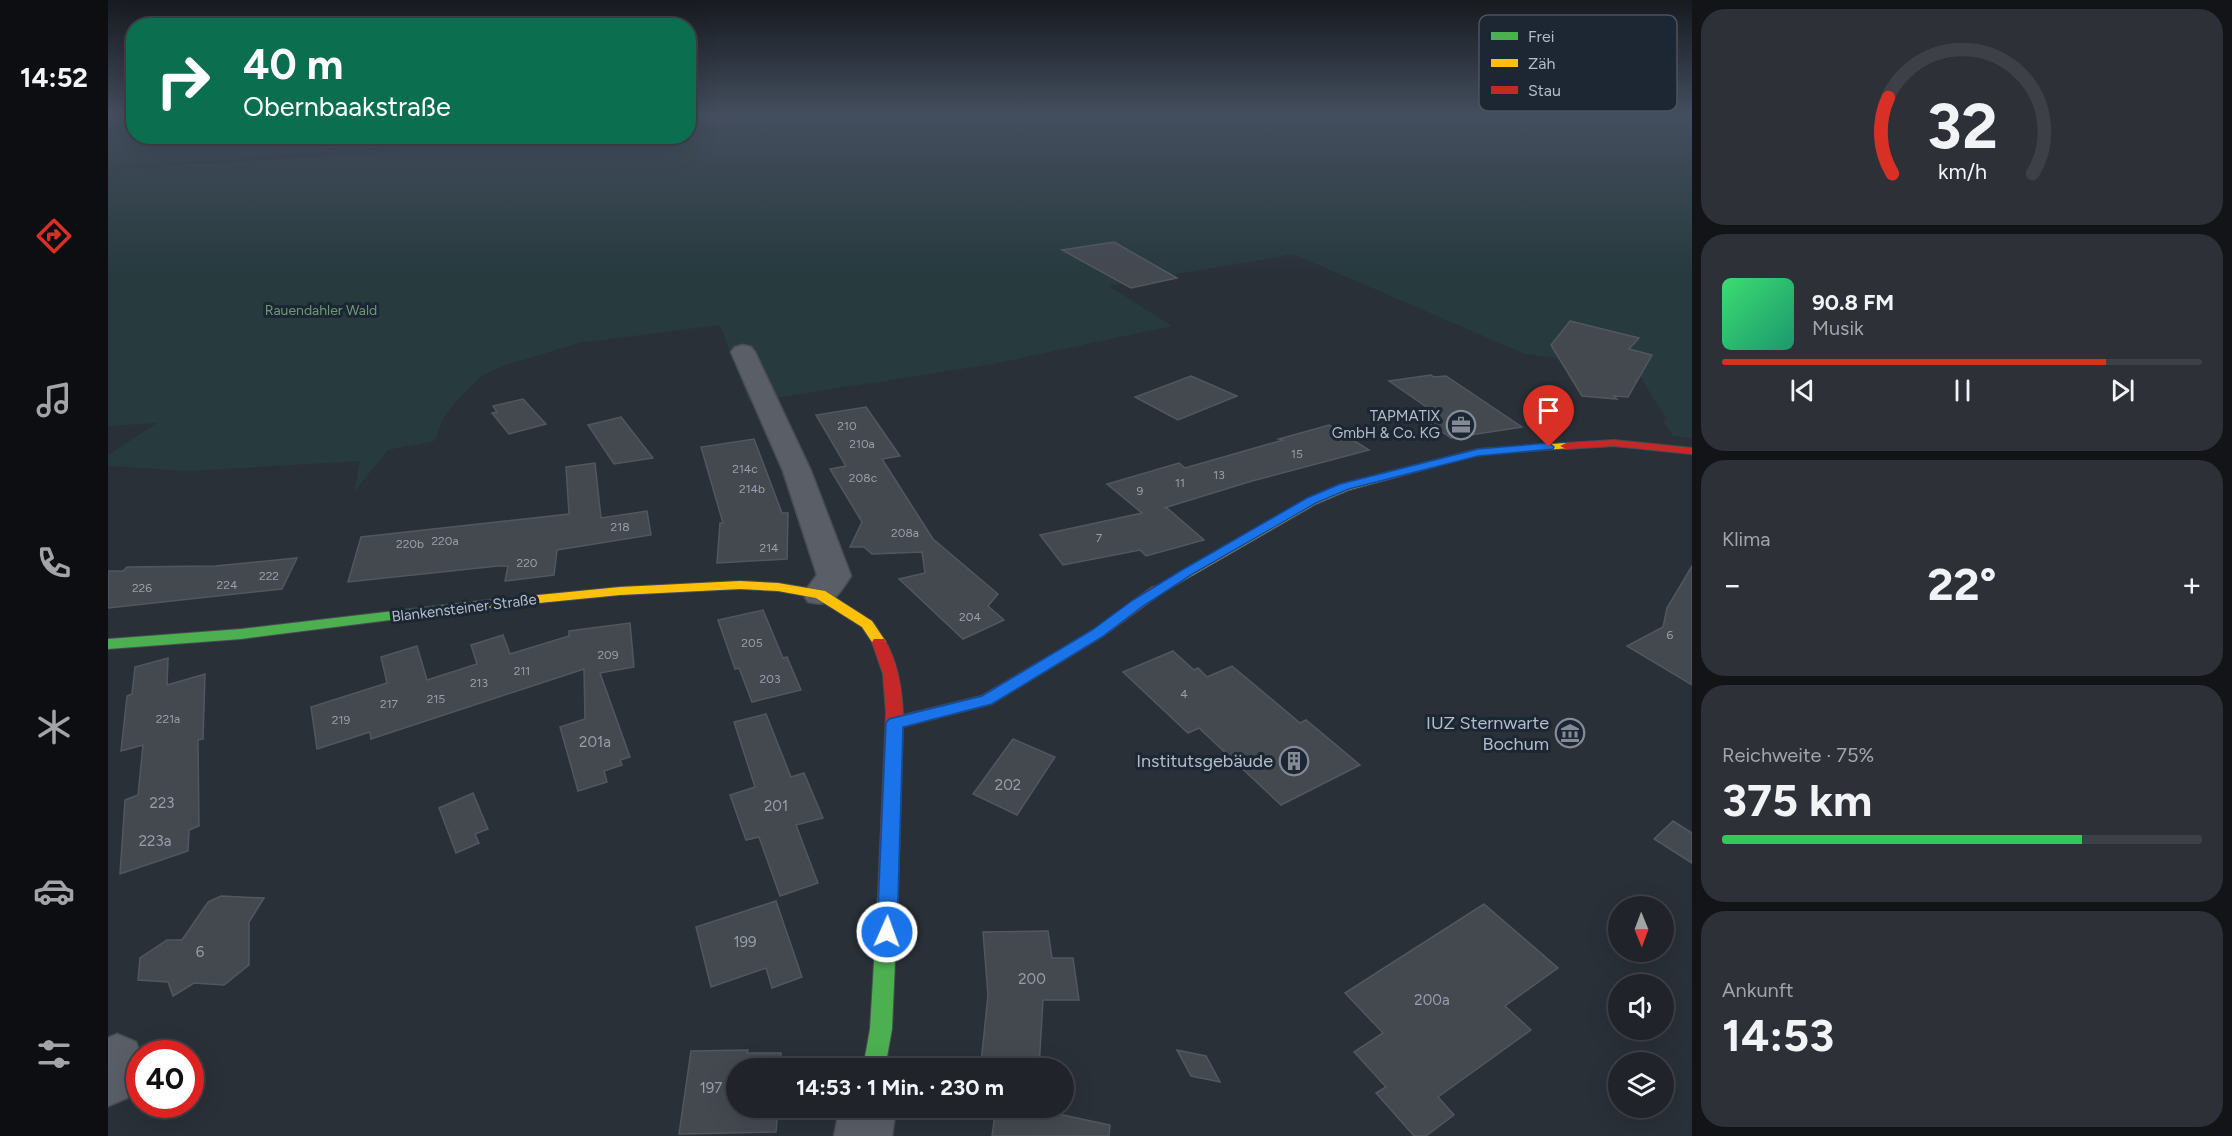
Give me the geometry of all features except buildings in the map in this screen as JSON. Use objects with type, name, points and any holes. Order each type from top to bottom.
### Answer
[{"type":"street","points":[[756,365],[834,576],[820,594]]},
{"type":"street","points":[[894,723],[986,700],[1097,634],[1152,593],[1312,501],[1345,487],[1478,452],[1614,443],[1692,450]]},
{"type":"street","name":"Blankensteiner Straße","points":[[108,644],[241,634],[557,596],[620,591],[740,585],[778,587],[820,594],[867,624],[886,653],[892,685],[894,723],[887,932],[881,1029],[876,1058]]},
{"type":"street","points":[[863,1136],[866,1118]]},
{"type":"green space","name":"Rauendahler Wald","points":[[155,167],[1692,167],[1692,438],[1673,436],[1663,421],[1666,418],[1634,367],[1525,354],[1293,254],[1109,286],[1172,326],[993,364],[749,402],[720,325],[579,343],[503,366],[480,377],[456,401],[442,420],[434,441],[388,450],[354,492],[360,461],[189,471],[108,466],[108,455],[157,423],[108,426],[108,170]]},
{"type":"traffic: fast","points":[[108,644],[241,634],[488,604]]},
{"type":"traffic: fast","points":[[876,1058],[881,1029],[888,895]]},
{"type":"traffic: slow","points":[[1157,590],[1312,501],[1345,487],[1478,452],[1566,446]]},
{"type":"traffic: slow","points":[[488,604],[620,591],[740,585],[778,587],[820,594],[867,624],[879,642]]},
{"type":"traffic: jam","points":[[1566,446],[1614,443],[1692,451]]},
{"type":"traffic: jam","points":[[894,723],[986,700],[1097,634],[1157,590]]},
{"type":"traffic: jam","points":[[879,642],[891,674],[894,713],[888,895]]},
{"type":"place","name":"TAPMATIX GmbH & Co. KG","points":[[1461,425]]},
{"type":"place","name":"IUZ Sternwarte Bochum","points":[[1570,733]]},
{"type":"place","name":"Institutsgebäude","points":[[1294,761]]},
{"type":"route","points":[[887,932],[894,723],[986,700],[1097,634],[1152,593],[1312,501],[1345,487],[1364,480],[1478,452],[1549,447]]}]
